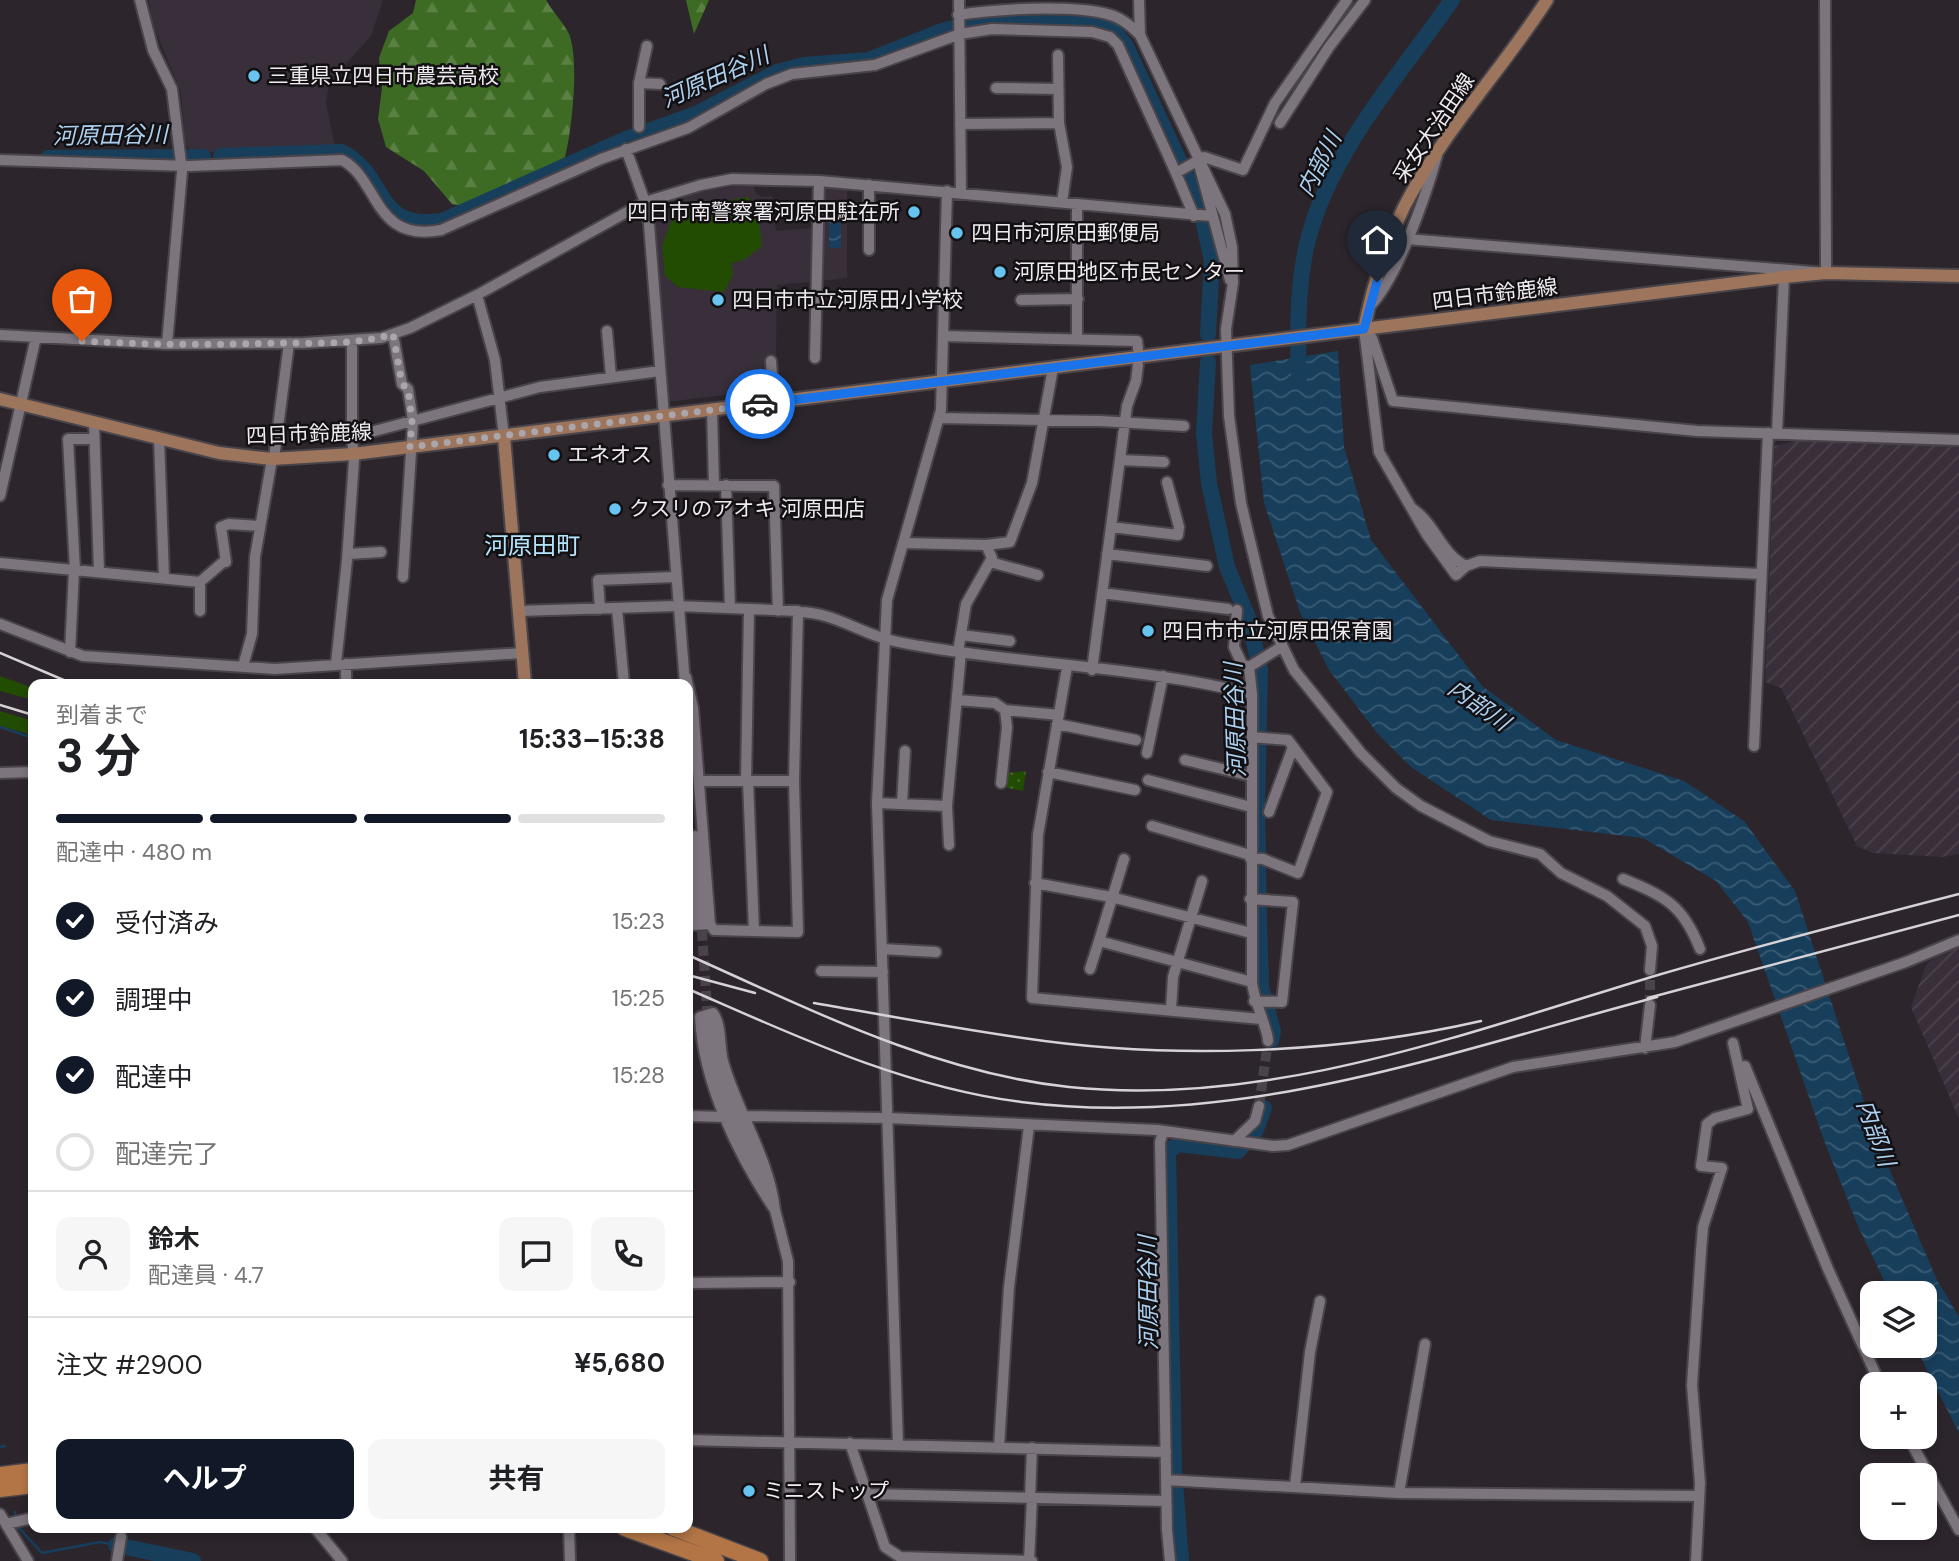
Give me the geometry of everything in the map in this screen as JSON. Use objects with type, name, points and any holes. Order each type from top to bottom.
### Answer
[{"type":"highway","points":[[0,1475],[28,1472]]},
{"type":"highway","points":[[0,1489],[28,1486]]},
{"type":"highway","points":[[639,1533],[716,1561]]},
{"type":"highway","points":[[687,1533],[760,1561]]},
{"type":"main road","name":"采女大治田線","points":[[1364,329],[1369,307],[1403,210],[1438,153],[1547,0]]},
{"type":"main road","name":"四日市鈴鹿線","points":[[0,399],[219,453],[273,458],[353,454],[1784,277],[1826,273],[1959,276]]},
{"type":"main road","points":[[504,437],[525,679]]},
{"type":"street","points":[[140,0],[153,50],[172,89],[181,160],[167,344]]},
{"type":"street","points":[[959,0],[961,192]]},
{"type":"street","points":[[1139,0],[1140,35]]},
{"type":"street","points":[[1181,171],[1205,157],[1243,170],[1276,103],[1347,0]]},
{"type":"street","points":[[1280,123],[1329,47],[1364,0]]},
{"type":"street","points":[[1407,239],[1826,273],[1825,0]]},
{"type":"street","points":[[0,160],[342,160],[351,166],[378,206],[392,220],[409,230],[427,233],[441,230],[626,149],[688,128],[784,77],[875,65],[993,10],[1103,13],[1125,21],[1140,35],[1226,214],[1233,247],[1229,416],[1241,503],[1268,616],[1281,647],[1294,670],[1331,716],[1396,788],[1422,806],[1489,841],[1539,854],[1561,873],[1607,896],[1646,926],[1652,946],[1650,970]]},
{"type":"street","points":[[959,25],[992,29],[1092,32],[1110,37],[1118,45],[1181,171],[1228,278],[1233,283]]},
{"type":"street","points":[[639,127],[639,83],[647,46]]},
{"type":"street","points":[[1058,55],[1059,122],[1067,167],[1062,202]]},
{"type":"street","points":[[639,83],[660,84]]},
{"type":"street","points":[[996,88],[1058,89]]},
{"type":"street","points":[[960,124],[1059,122]]},
{"type":"street","points":[[626,149],[645,202],[684,679]]},
{"type":"street","points":[[1369,307],[1379,298],[1407,239],[1438,153]]},
{"type":"street","points":[[1199,161],[1202,216]]},
{"type":"street","points":[[0,335],[167,344],[352,341],[393,334],[477,296],[645,202],[701,185],[732,179],[820,181],[961,192],[1202,216]]},
{"type":"street","points":[[815,358],[820,181]]},
{"type":"street","points":[[869,185],[869,250]]},
{"type":"street","points":[[898,1445],[877,803],[883,638],[887,600],[939,418],[947,191]]},
{"type":"street","points":[[1077,204],[1077,339]]},
{"type":"street","points":[[1754,746],[1761,574],[1784,277]]},
{"type":"street","points":[[477,296],[495,359],[504,437]]},
{"type":"street","points":[[1021,300],[1078,299]]},
{"type":"street","points":[[1364,329],[1372,338],[1393,401],[1674,429],[1959,440]]},
{"type":"street","points":[[1364,329],[1379,452],[1413,509],[1423,516],[1447,552],[1466,566],[1480,561],[1761,574]]},
{"type":"street","points":[[607,331],[611,377]]},
{"type":"street","points":[[393,334],[402,384],[408,389],[412,421],[403,578]]},
{"type":"street","points":[[943,336],[1137,341],[1138,349]]},
{"type":"street","points":[[0,496],[36,337]]},
{"type":"street","points":[[345,679],[341,664],[353,454],[352,341]]},
{"type":"street","points":[[243,666],[252,634],[258,526],[273,458],[289,343]]},
{"type":"street","points":[[771,361],[774,403]]},
{"type":"street","points":[[1092,670],[1125,422],[1138,365]]},
{"type":"street","points":[[903,543],[986,545],[1010,542],[1032,483],[1046,420],[1053,368]]},
{"type":"street","points":[[352,437],[499,397],[660,371]]},
{"type":"street","points":[[712,410],[730,608]]},
{"type":"street","points":[[939,418],[1184,426]]},
{"type":"street","points":[[94,423],[99,571]]},
{"type":"street","points":[[159,438],[164,577]]},
{"type":"street","points":[[70,652],[75,570],[68,439],[94,439]]},
{"type":"street","points":[[1120,460],[1164,462]]},
{"type":"street","points":[[1111,527],[1178,536],[1180,527],[1167,482]]},
{"type":"street","points":[[668,485],[775,486],[778,611]]},
{"type":"street","points":[[0,563],[200,582],[224,563],[221,527],[229,523],[258,526]]},
{"type":"street","points":[[949,845],[947,806],[961,635],[966,604],[992,558],[986,545]]},
{"type":"street","points":[[348,554],[381,552]]},
{"type":"street","points":[[1107,554],[1207,566]]},
{"type":"street","points":[[990,562],[1038,575]]},
{"type":"street","points":[[600,609],[598,580],[675,577]]},
{"type":"street","points":[[200,582],[200,611]]},
{"type":"street","points":[[1102,593],[1233,609],[1234,647],[1242,664],[1257,662],[1281,647]]},
{"type":"street","points":[[519,611],[677,606],[798,612],[841,619],[883,638],[960,652],[1092,670],[1189,678],[1252,694]]},
{"type":"street","points":[[617,608],[624,679]]},
{"type":"street","points":[[749,609],[747,781],[754,931]]},
{"type":"street","points":[[693,784],[705,920],[714,930],[798,932],[794,781],[798,612]]},
{"type":"street","points":[[0,624],[70,652],[121,659],[275,668],[522,653]]},
{"type":"street","points":[[961,635],[1010,641]]},
{"type":"street","points":[[1257,662],[1252,694],[1254,737],[1251,807],[1256,899],[1251,933],[1252,982],[1260,1001],[1261,1019],[1269,1033],[1268,1041]]},
{"type":"street","points":[[680,679],[683,664]]},
{"type":"street","points":[[683,664],[686,679]]},
{"type":"street","points":[[1067,667],[1038,835],[1032,998],[1261,1019]]},
{"type":"street","points":[[1147,752],[1163,676]]},
{"type":"street","points":[[957,701],[995,703],[1005,710],[1058,719],[1136,740]]},
{"type":"street","points":[[693,708],[705,920]]},
{"type":"street","points":[[1001,783],[1007,727],[1005,710]]},
{"type":"street","points":[[1152,826],[1298,873],[1327,792],[1288,740],[1254,737]]},
{"type":"street","points":[[1269,812],[1293,747]]},
{"type":"street","points":[[902,804],[905,751]]},
{"type":"street","points":[[1185,760],[1251,776]]},
{"type":"street","points":[[0,773],[28,772]]},
{"type":"street","points":[[1048,772],[1135,790]]},
{"type":"street","points":[[1148,780],[1251,807]]},
{"type":"street","points":[[699,781],[794,781]]},
{"type":"street","points":[[877,803],[947,806]]},
{"type":"street","points":[[1090,969],[1124,859]]},
{"type":"street","points":[[1623,878],[1664,898],[1681,911],[1700,949]]},
{"type":"street","points":[[1171,1010],[1177,962],[1202,881]]},
{"type":"street","points":[[1035,883],[1111,897],[1251,933]]},
{"type":"street","points":[[1256,899],[1293,902],[1282,1002],[1260,1001]]},
{"type":"street","points":[[693,920],[694,925],[705,920]]},
{"type":"street","points":[[745,1116],[888,1118],[1163,1132],[1288,1145],[1315,1138],[1472,1079],[1513,1067],[1645,1048],[1726,1026],[1890,968],[1959,940]]},
{"type":"street","points":[[1099,941],[1252,982]]},
{"type":"street","points":[[882,949],[936,952]]},
{"type":"street","points":[[821,971],[883,972]]},
{"type":"street","points":[[1645,1048],[1650,1005]]},
{"type":"street","points":[[702,1014],[716,1015],[722,1059],[772,1185],[775,1210],[751,1175],[716,1094],[702,1044],[702,1014]]},
{"type":"street","points":[[708,1022],[716,1072],[784,1234],[790,1282],[790,1561]]},
{"type":"street","points":[[1726,1026],[1759,1097],[1828,1269],[1875,1372]]},
{"type":"street","points":[[1696,1561],[1699,1442],[1692,1385],[1703,1227],[1722,1168],[1701,1166],[1707,1124],[1715,1118],[1748,1109],[1733,1043]]},
{"type":"street","points":[[1242,1142],[1255,1121],[1259,1106]]},
{"type":"street","points":[[693,1116],[727,1117]]},
{"type":"street","points":[[999,1447],[1009,1287],[1029,1126]]},
{"type":"street","points":[[1163,1132],[1160,1142],[1166,1452],[1173,1480],[1166,1501],[1170,1561]]},
{"type":"street","points":[[693,1283],[790,1282]]},
{"type":"street","points":[[1294,1486],[1310,1352],[1320,1301]]},
{"type":"street","points":[[1398,1493],[1425,1344]]},
{"type":"street","points":[[693,1440],[1166,1452]]},
{"type":"street","points":[[850,1443],[885,1547],[892,1554],[900,1557],[1030,1561],[1032,1448]]},
{"type":"street","points":[[1915,1449],[1959,1530]]},
{"type":"street","points":[[1173,1480],[1398,1493],[1699,1496]]},
{"type":"street","points":[[867,1494],[1166,1501]]},
{"type":"street","points":[[28,1519],[5,1521],[28,1561]]},
{"type":"street","points":[[319,1533],[342,1561]]},
{"type":"street","points":[[569,1533],[570,1561]]},
{"type":"street","points":[[118,1558],[120,1538]]},
{"type":"shaded area","name":"三重県立四日市農芸高校","points":[[149,0],[383,0],[371,36],[329,82],[326,103],[335,147],[192,153],[185,144],[181,92],[152,22]]},
{"type":"shaded area","name":"四日市市立河原田小学校","points":[[753,183],[755,192],[761,197],[772,196],[776,231],[815,228],[816,281],[777,285],[776,355],[769,357],[768,390],[666,402],[653,217],[684,208],[683,195]]},
{"type":"shaded area","name":"四日市市立河原田小学校","points":[[826,187],[847,189],[847,278],[819,281],[822,190]]},
{"type":"shaded area","points":[[1800,440],[1959,446],[1959,854],[1942,857],[1873,853],[1857,846],[1781,688],[1765,682],[1775,446]]},
{"type":"shaded area","points":[[1959,946],[1959,1119],[1911,1007],[1926,965],[1938,954]]},
{"type":"green space","points":[[416,0],[546,0],[568,32],[572,43],[572,112],[565,157],[486,205],[466,207],[452,204],[424,171],[386,147],[378,119],[382,88],[379,58],[389,31],[413,13]]},
{"type":"green space","points":[[686,0],[709,0],[694,34]]},
{"type":"green space","points":[[748,197],[757,207],[762,246],[744,260],[731,263],[733,274],[724,292],[678,287],[665,276],[662,246],[673,216],[691,207]]},
{"type":"green space","points":[[0,676],[28,686],[28,699],[0,691]]},
{"type":"green space","points":[[0,711],[28,719],[28,734],[0,726]]},
{"type":"green space","points":[[1026,771],[1023,791],[1003,787],[1007,773]]},
{"type":"water","points":[[829,215],[841,215],[841,248],[829,248]]},
{"type":"water","points":[[1338,351],[1344,447],[1371,540],[1482,686],[1556,740],[1684,781],[1744,821],[1795,891],[1875,1136],[1937,1280],[1959,1317],[1959,1433],[1937,1390],[1937,1372],[1928,1372],[1921,1358],[1937,1358],[1937,1281],[1884,1281],[1858,1226],[1825,1143],[1748,922],[1716,881],[1643,838],[1491,820],[1411,767],[1378,734],[1329,670],[1300,612],[1264,503],[1250,365]]},
{"type":"waterway","name":"内部川","points":[[1299,379],[1298,325],[1302,270],[1309,236],[1320,204],[1334,172],[1370,112],[1452,0]]},
{"type":"waterway","name":"河原田谷川","points":[[221,156],[342,152],[357,162],[392,210],[403,218],[420,222],[442,221],[626,139],[696,114],[777,72],[804,65],[869,60],[942,31],[977,22],[1096,24],[1113,30],[1126,46],[1200,206],[1212,261],[1208,334]]},
{"type":"waterway","name":"河原田谷川","points":[[48,158],[203,157]]},
{"type":"waterway","name":"河原田谷川","points":[[1208,362],[1204,433],[1209,483],[1227,567],[1249,620],[1260,669],[1257,806],[1261,987],[1273,1031],[1271,1041]]},
{"type":"waterway","points":[[0,727],[28,736]]},
{"type":"waterway","name":"河原田谷川","points":[[1181,1561],[1174,1469],[1168,1151],[1179,1144],[1238,1151],[1255,1132],[1264,1108]]},
{"type":"waterway","points":[[0,1447],[5,1446]]},
{"type":"waterway","points":[[15,1512],[16,1519]]},
{"type":"waterway","points":[[17,1526],[42,1553],[100,1542],[116,1545]]},
{"type":"waterway","points":[[116,1545],[193,1561]]},
{"type":"tunnel","points":[[701,916],[708,1022]]},
{"type":"tunnel","points":[[1650,970],[1650,1005]]},
{"type":"tunnel","points":[[1259,1106],[1268,1041]]},
{"type":"railway","points":[[0,653],[61,679]]},
{"type":"railway","points":[[0,705],[28,713]]},
{"type":"railway","points":[[693,957],[826,1017],[921,1053],[970,1068],[1019,1080],[1069,1087],[1145,1091],[1220,1086],[1294,1076],[1368,1060],[1441,1041],[1695,964],[1959,894]]},
{"type":"railway","points":[[1648,998],[1959,915]]},
{"type":"railway","points":[[693,976],[755,993]]},
{"type":"railway","points":[[693,991],[851,1058],[934,1085],[1021,1102],[1103,1108],[1184,1105],[1264,1096],[1343,1081],[1657,997]]},
{"type":"railway","points":[[814,1003],[1023,1038],[1079,1045],[1194,1051],[1311,1047],[1369,1041],[1481,1021]]},
{"type":"way so far","points":[[82,341],[129,344],[304,343],[352,341],[393,334],[402,384],[408,389],[412,421],[410,447],[760,404]]},
{"type":"place","name":"三重県立四日市農芸高校","points":[[254,76]]},
{"type":"place","name":"四日市南警察署河原田駐在所","points":[[914,212]]},
{"type":"place","name":"四日市河原田郵便局","points":[[957,233]]},
{"type":"place","name":"河原田地区市民センター","points":[[1000,272]]},
{"type":"place","name":"四日市市立河原田小学校","points":[[718,300]]},
{"type":"place","name":"エネオス","points":[[554,455]]},
{"type":"place","name":"クスリのアオキ 河原田店","points":[[615,509]]},
{"type":"place","name":"四日市市立河原田保育園","points":[[1148,631]]},
{"type":"place","name":"ミニストップ","points":[[749,1491]]},
{"type":"district","name":"河原田町","points":[[532,546]]},
{"type":"route","points":[[760,404],[1364,329],[1377,282]]}]
